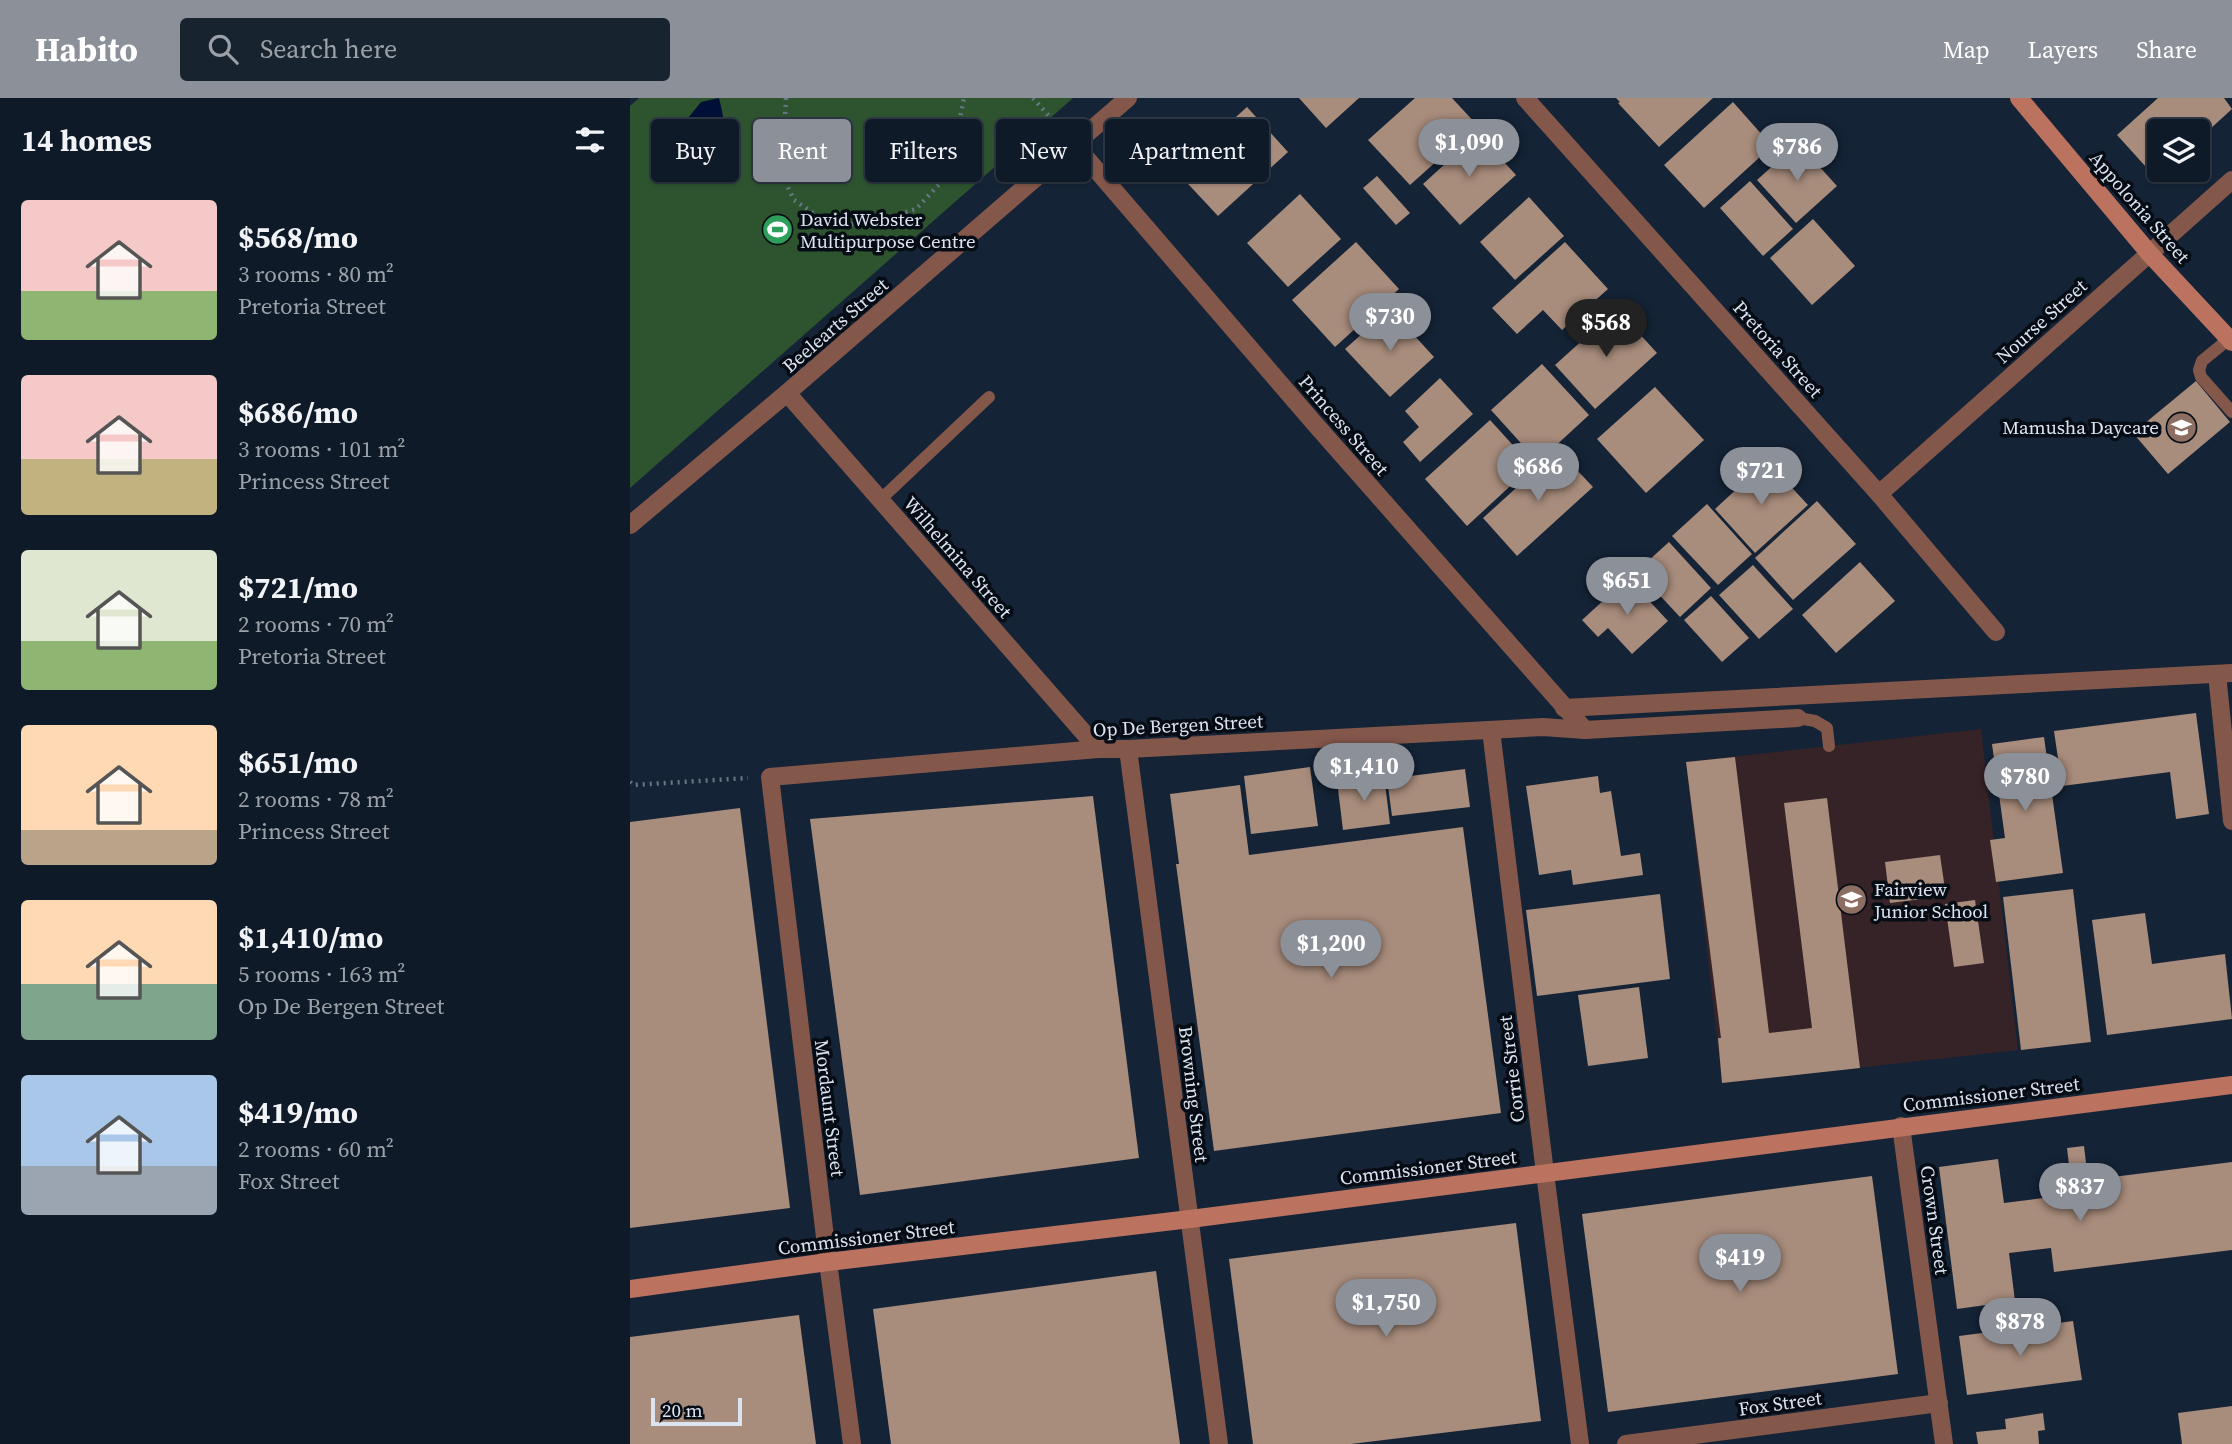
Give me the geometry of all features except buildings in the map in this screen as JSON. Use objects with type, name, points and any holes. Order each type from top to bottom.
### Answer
[{"type":"main road","name":"Appolonia Street","points":[[2018,98],[2149,253],[2231,340]]},
{"type":"main road","name":"Commissioner Street","points":[[630,1289],[2232,1085]]},
{"type":"street","name":"Beelearts Street","points":[[1091,131],[1128,98]]},
{"type":"street","name":"Pretoria Street","points":[[1525,98],[1879,494],[1996,632]]},
{"type":"street","name":"Princess Street","points":[[1091,164],[1315,424],[1585,730]]},
{"type":"street","name":"Nourse Street","points":[[1879,494],[2232,180]]},
{"type":"street","name":"Beelearts Street","points":[[630,524],[1032,182]]},
{"type":"street","name":"Wilhelmina Street","points":[[787,393],[1098,749]]},
{"type":"street","points":[[1564,708],[2225,673],[2232,821]]},
{"type":"street","name":"Op De Bergen Street","points":[[770,777],[1098,749],[1543,727],[1585,730],[1798,718]]},
{"type":"street","name":"Corrie Street","points":[[1491,730],[1580,1444]]},
{"type":"street","name":"Browning Street","points":[[1128,749],[1219,1444]]},
{"type":"street","name":"Mordaunt Street","points":[[770,777],[852,1444]]},
{"type":"street","name":"Crown Street","points":[[1900,1126],[1944,1444]]},
{"type":"street","name":"Fox Street","points":[[1626,1444],[1939,1403]]},
{"type":"lane","points":[[2231,340],[2202,361],[2199,370],[2201,377],[2232,412]]},
{"type":"lane","points":[[880,500],[989,397]]},
{"type":"lane","points":[[1798,718],[1815,721],[1827,728],[1829,746]]},
{"type":"path","points":[[786,98],[782,175],[794,200],[816,215],[848,225],[916,209],[949,174],[964,98]]},
{"type":"path","points":[[1033,98],[1052,119]]},
{"type":"path","points":[[630,782],[633,785],[770,777]]},
{"type":"shaded area","name":"Fairview Junior School","points":[[1981,729],[2018,1050],[1722,1083],[1686,762]]},
{"type":"green space","name":"David Webster Multipurpose Centre","points":[[639,98],[1073,98],[1049,119],[996,119],[996,166],[982,178],[982,119],[865,119],[865,182],[978,182],[630,488],[630,106]]},
{"type":"water","points":[[719,98],[723,119],[687,119],[701,102]]},
{"type":"place","name":"David Webster Multipurpose Centre","points":[[777,230]]},
{"type":"place","name":"Mamusha Daycare","points":[[2182,427]]},
{"type":"place","name":"Fairview Junior School","points":[[1851,900]]}]
